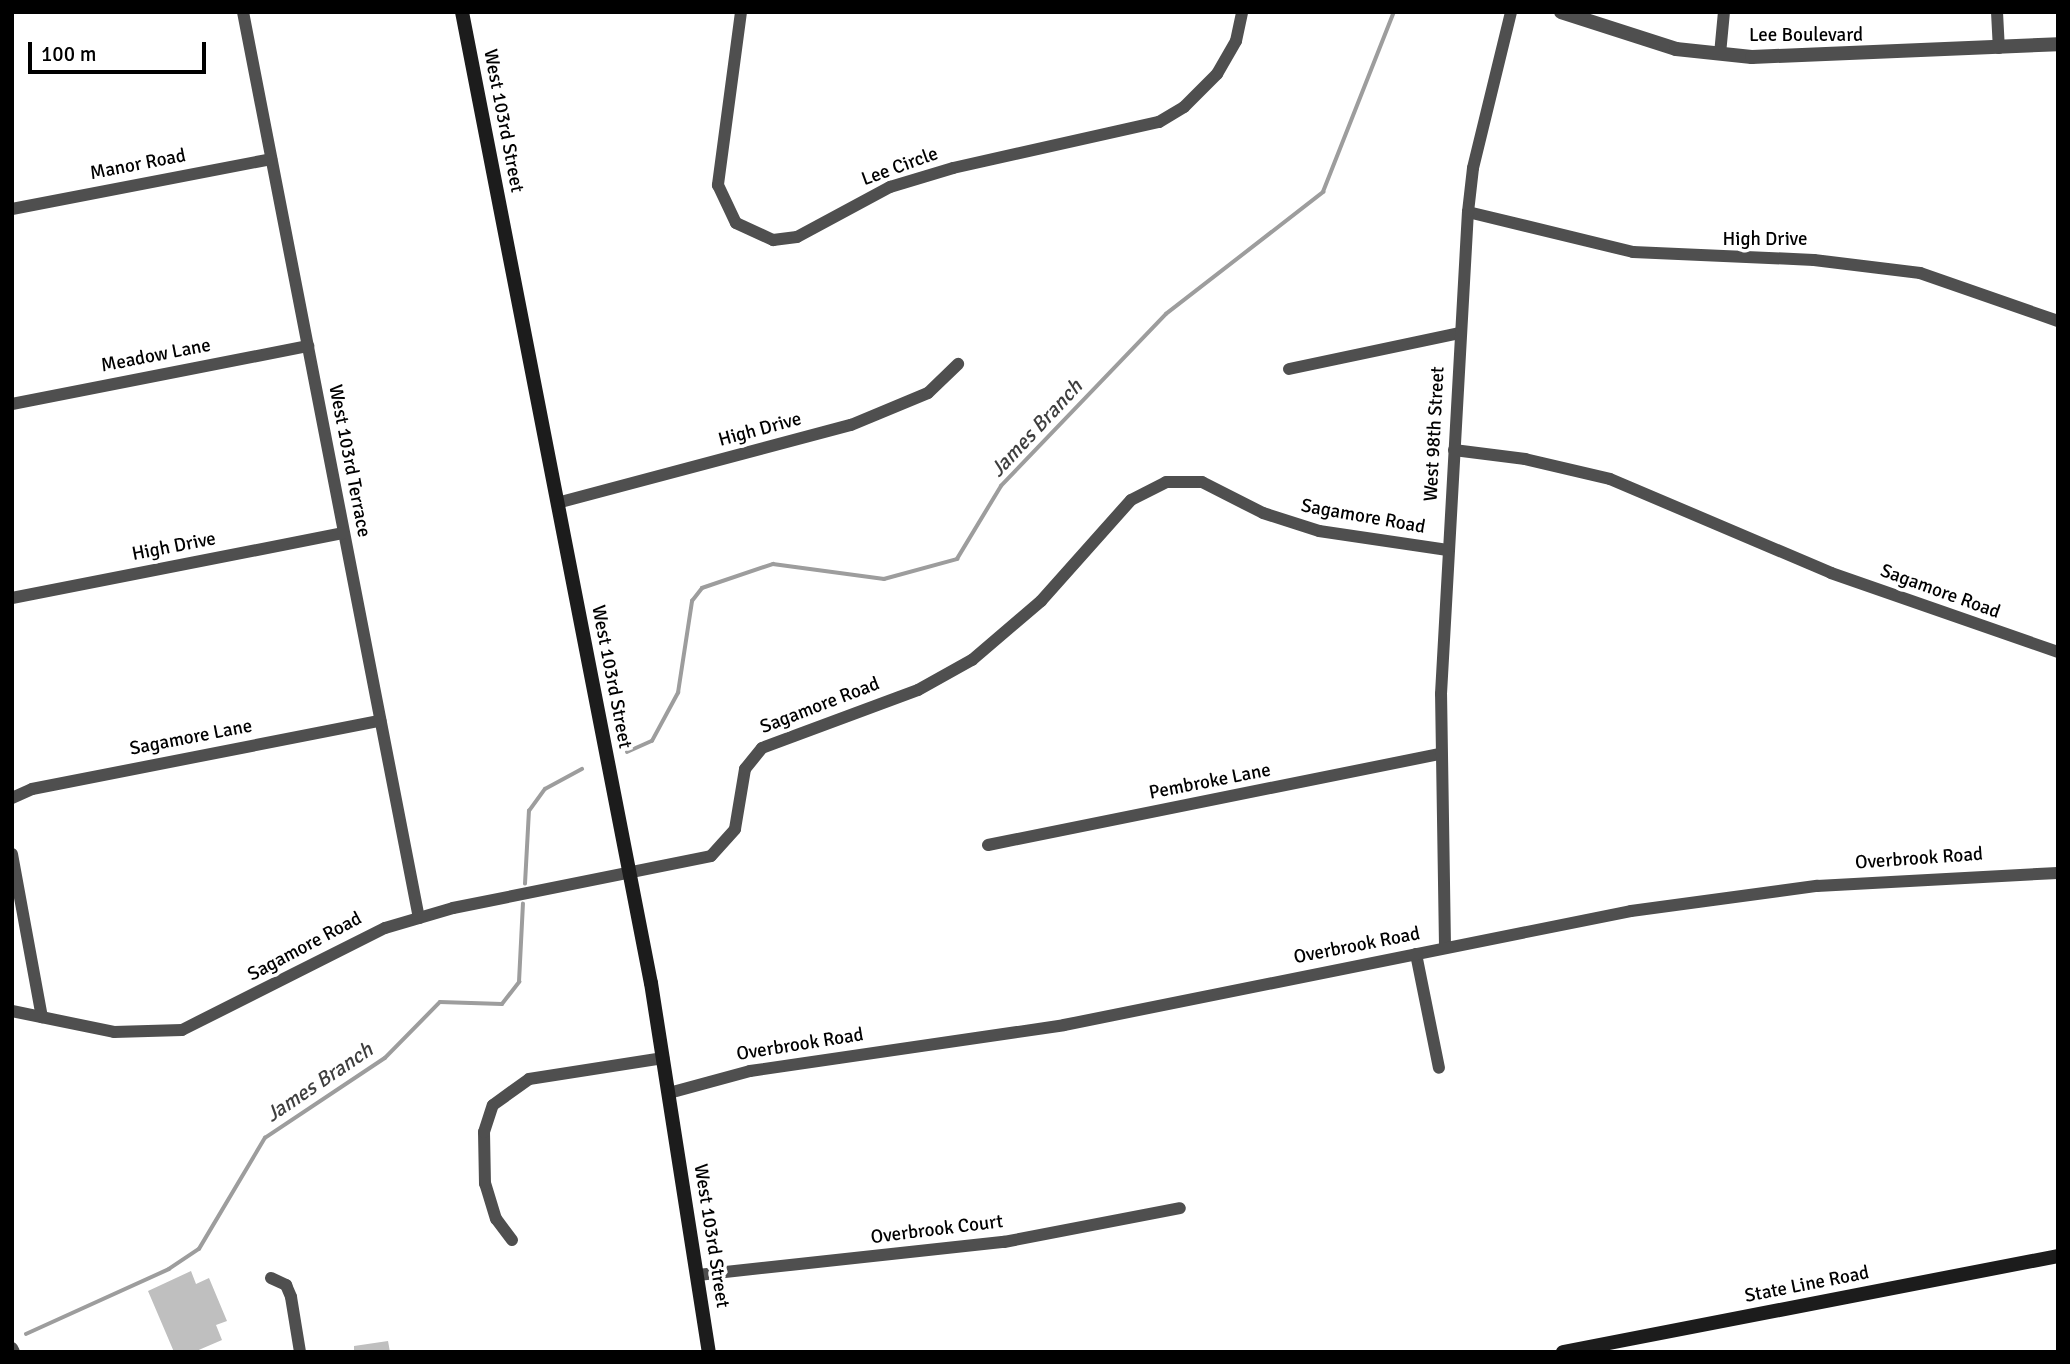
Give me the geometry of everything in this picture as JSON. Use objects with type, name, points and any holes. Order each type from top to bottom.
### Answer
[{"type":"main road","name":"West 103rd Street","points":[[462,12],[629,873],[669,1093],[709,1352]]},
{"type":"main road","name":"State Line Road","points":[[1563,1352],[2058,1256]]},
{"type":"street","name":"West 103rd Terrace","points":[[243,12],[419,918]]},
{"type":"street","name":"Lee Circle","points":[[741,12],[718,185],[736,223],[773,240],[797,237],[890,187],[953,167],[1159,122],[1193,100],[1217,74],[1236,41],[1242,12]]},
{"type":"street","name":"West 98th Street","points":[[1445,946],[1440,754],[1448,550],[1468,212],[1476,157],[1511,12]]},
{"type":"street","name":"Lee Boulevard","points":[[1561,12],[1632,38],[1720,54],[1833,57],[2058,44]]},
{"type":"street","points":[[1720,54],[1724,12]]},
{"type":"street","points":[[1997,12],[1999,48]]},
{"type":"street","name":"Manor Road","points":[[12,209],[271,159]]},
{"type":"street","name":"High Drive","points":[[1468,212],[1633,252],[1814,260],[1920,273],[2058,321]]},
{"type":"street","points":[[1289,369],[1460,333]]},
{"type":"street","name":"Meadow Lane","points":[[12,404],[307,346]]},
{"type":"street","name":"High Drive","points":[[557,503],[851,425],[928,393],[958,364]]},
{"type":"street","name":"Sagamore Road","points":[[1454,450],[1525,459],[1610,480],[1831,573],[2058,652]]},
{"type":"street","name":"Sagamore Road","points":[[12,1011],[135,1035],[183,1030],[353,941],[419,918],[710,856],[735,829],[745,768],[762,748],[918,690],[972,660],[1041,601],[1131,500],[1155,486],[1202,482],[1289,524],[1448,550]]},
{"type":"street","name":"High Drive","points":[[12,598],[344,533]]},
{"type":"street","name":"Sagamore Lane","points":[[12,798],[32,789],[380,721]]},
{"type":"street","name":"Pembroke Lane","points":[[988,845],[1440,754]]},
{"type":"street","points":[[12,854],[42,1017]]},
{"type":"street","name":"Overbrook Road","points":[[669,1093],[750,1072],[1051,1027],[1445,946],[1734,895],[1907,878],[2058,873]]},
{"type":"street","points":[[1416,954],[1439,1068]]},
{"type":"street","points":[[512,1240],[496,1219],[485,1184],[485,1132],[493,1105],[529,1079],[663,1058]]},
{"type":"street","name":"Overbrook Court","points":[[698,1275],[1004,1242],[1180,1208]]},
{"type":"street","points":[[271,1278],[286,1285],[291,1297],[300,1352]]},
{"type":"building","points":[[191,1271],[196,1284],[209,1278],[227,1321],[216,1325],[222,1340],[194,1352],[174,1352],[148,1291]]},
{"type":"building","points":[[388,1341],[390,1352],[354,1352],[354,1346]]},
{"type":"waterway","name":"James Branch","points":[[627,752],[652,741],[678,693],[692,601],[702,588],[773,564],[884,579],[957,559],[1001,486],[1166,314],[1323,192],[1394,12]]},
{"type":"waterway","name":"James Branch","points":[[525,884],[529,811],[545,789],[582,769]]},
{"type":"waterway","name":"James Branch","points":[[26,1334],[169,1269],[199,1249],[265,1138],[385,1058],[440,1002],[502,1004],[519,982],[523,904]]}]
